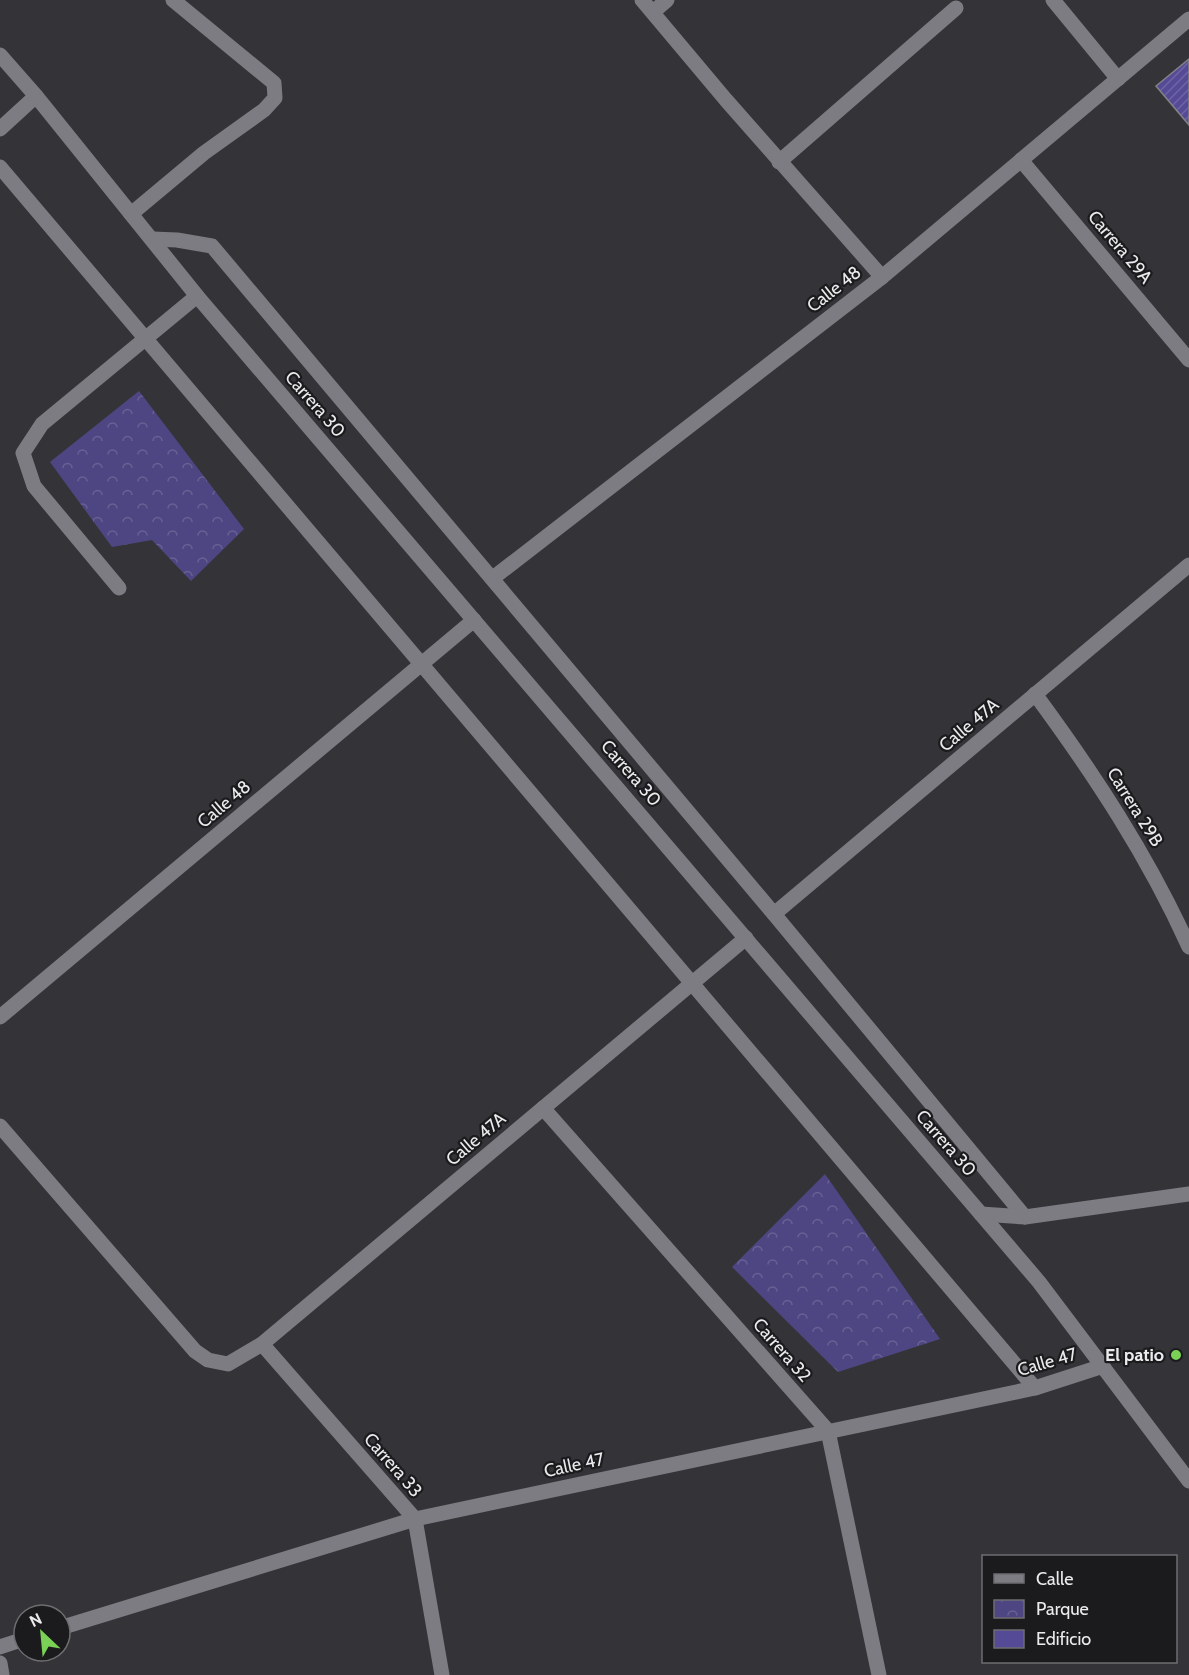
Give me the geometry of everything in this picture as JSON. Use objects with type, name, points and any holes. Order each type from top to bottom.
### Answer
[{"type":"street","points":[[131,214],[204,153],[264,110],[275,98],[274,83],[173,0]]},
{"type":"street","points":[[642,0],[779,162],[882,277]]},
{"type":"street","points":[[652,12],[667,0]]},
{"type":"street","points":[[1053,0],[1118,78]]},
{"type":"street","points":[[779,162],[956,8]]},
{"type":"street","name":"Calle 48","points":[[493,578],[882,277],[1189,19]]},
{"type":"street","name":"Carrera 30","points":[[0,55],[153,239],[197,296],[1039,1282],[1189,1481]]},
{"type":"street","points":[[0,129],[36,96]]},
{"type":"street","name":"Carrera 29A","points":[[1021,160],[1189,360]]},
{"type":"street","points":[[0,167],[1035,1388]]},
{"type":"street","points":[[153,239],[177,240],[212,246],[493,578],[1025,1217]]},
{"type":"street","points":[[119,588],[34,486],[22,453],[42,424],[197,296]]},
{"type":"street","name":"Calle 47A","points":[[774,914],[1189,565]]},
{"type":"street","name":"Calle 48","points":[[0,1017],[474,620]]},
{"type":"street","name":"Carrera 29B","points":[[1035,694],[1114,808],[1148,865],[1189,947]]},
{"type":"street","name":"Calle 47A","points":[[0,1126],[195,1351],[208,1360],[228,1364],[262,1344],[746,938]]},
{"type":"street","name":"Carrera 32","points":[[543,1108],[828,1431],[879,1675]]},
{"type":"street","points":[[981,1214],[1025,1217],[1189,1194]]},
{"type":"street","name":"Carrera 33","points":[[262,1344],[415,1519],[442,1675]]},
{"type":"street","name":"Calle 47","points":[[72,1624],[415,1519],[1035,1388],[1103,1366]]},
{"type":"street","points":[[0,1664],[2,1675]]},
{"type":"green space","points":[[139,391],[244,529],[191,581],[152,540],[112,547],[50,462]]},
{"type":"green space","points":[[825,1174],[940,1339],[838,1372],[732,1267]]},
{"type":"building","points":[[1189,59],[1189,125],[1156,86]]},
{"type":"place","name":"El patio","points":[[1176,1355]]}]
